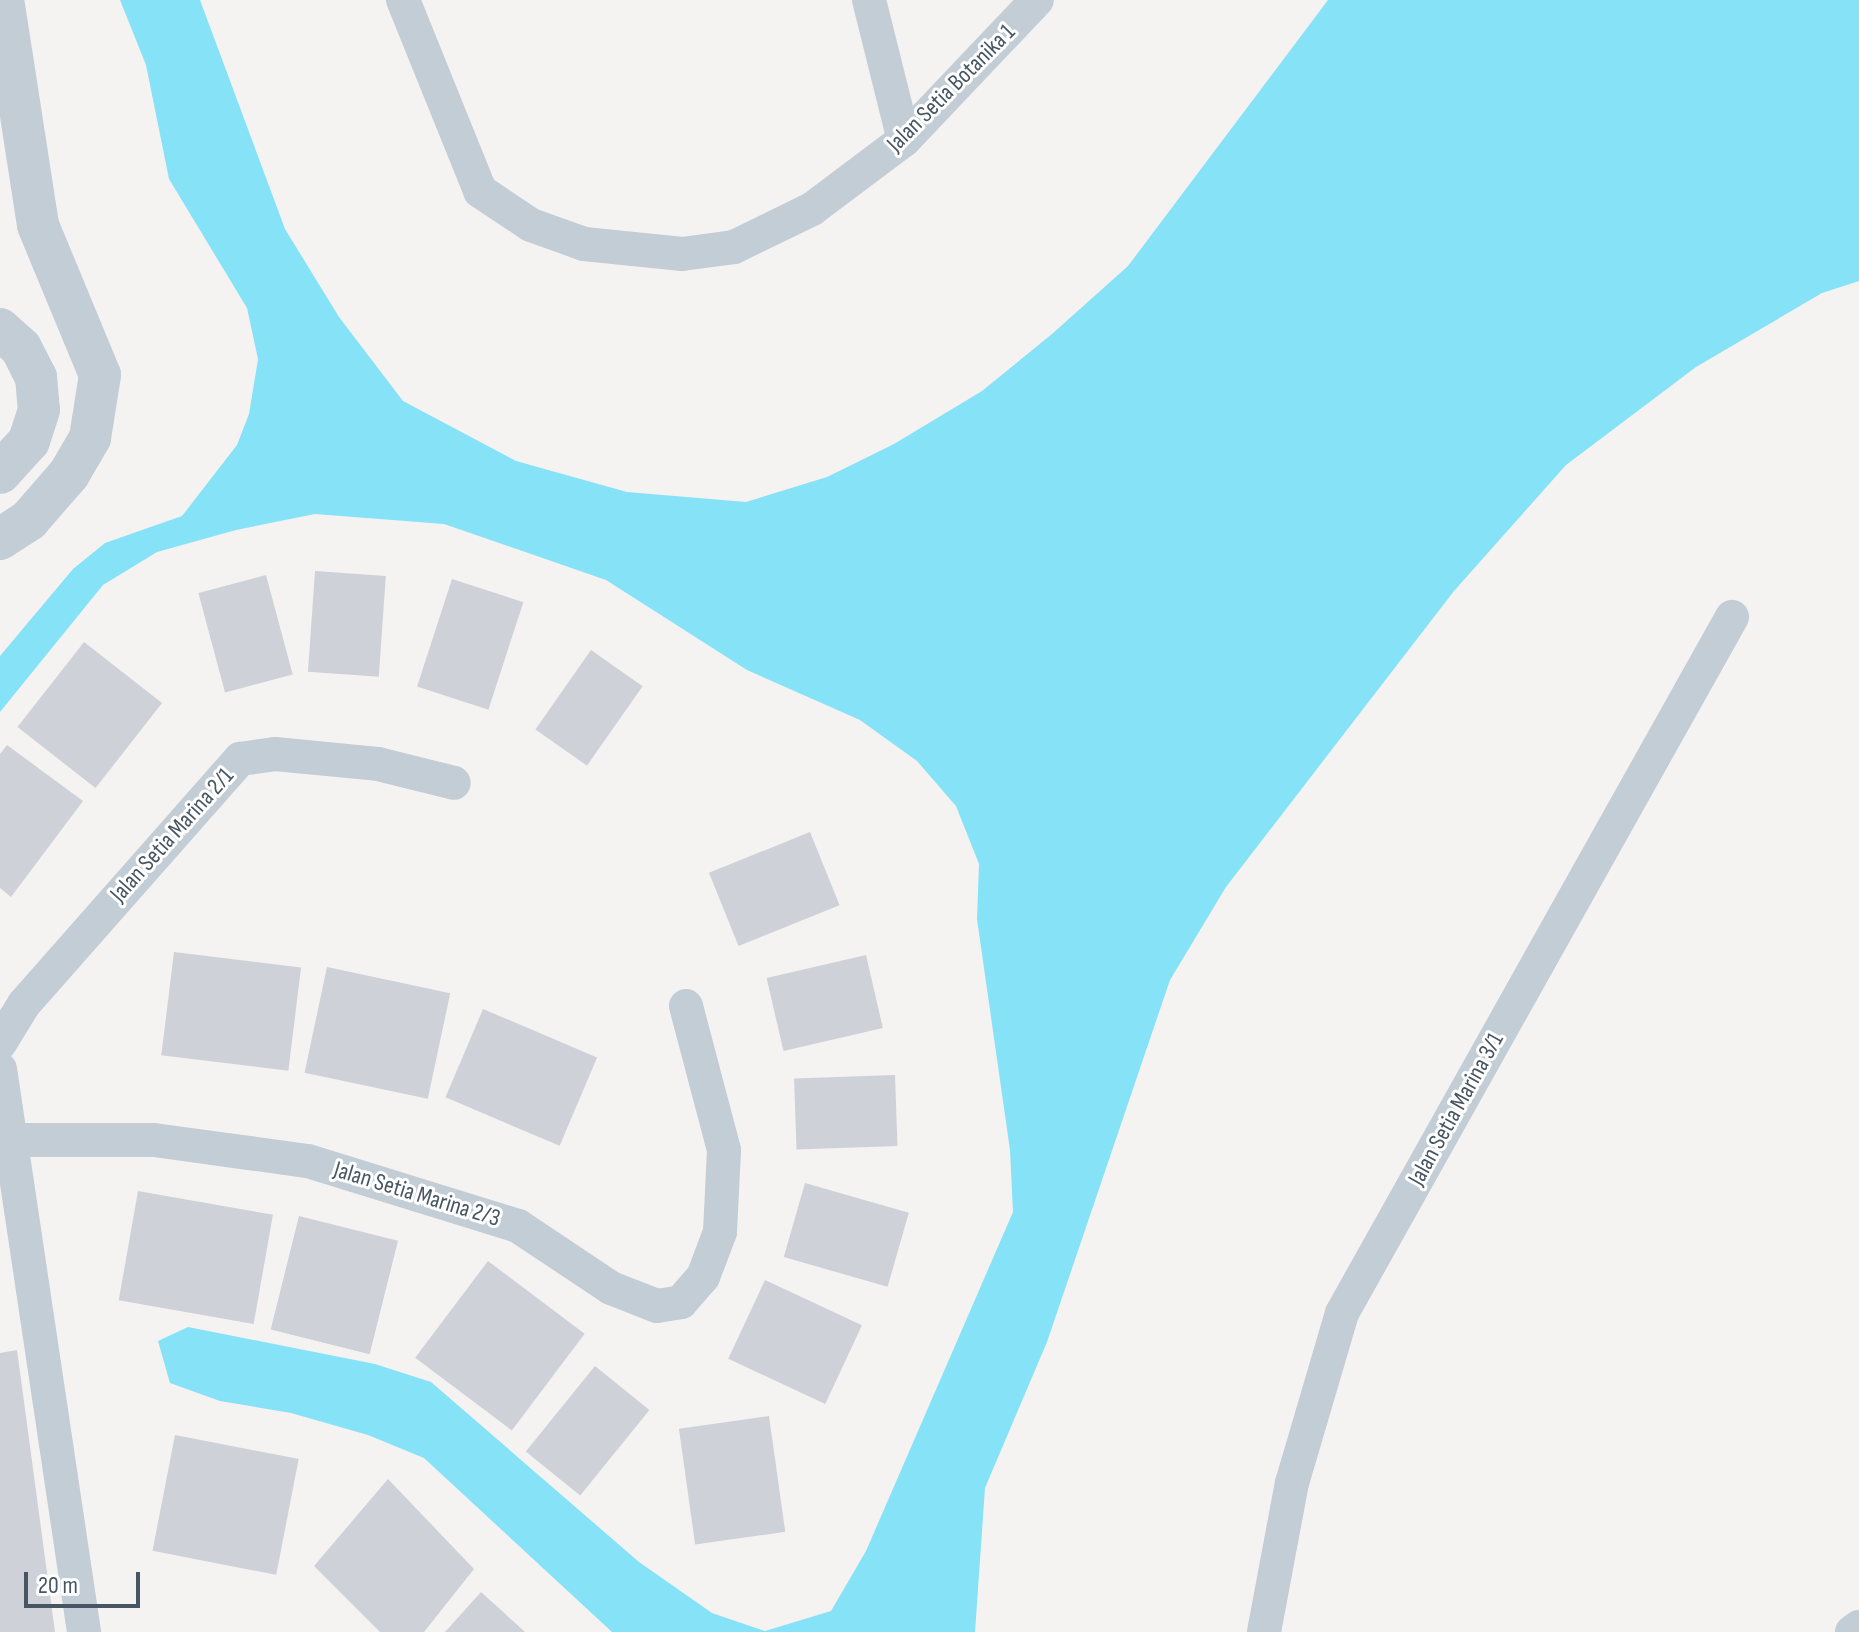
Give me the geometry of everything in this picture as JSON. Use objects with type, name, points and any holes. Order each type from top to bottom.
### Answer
[{"type":"street","points":[[0,539],[29,520],[69,474],[90,438],[100,375],[38,225],[3,0]]},
{"type":"street","name":"Jalan Setia Botanika 1","points":[[403,0],[480,191],[531,225],[584,244],[682,254],[734,247],[812,209],[904,140],[1037,0]]},
{"type":"street","points":[[869,0],[904,140]]},
{"type":"street","points":[[0,329],[21,348],[36,377],[39,410],[29,441],[0,473]]},
{"type":"street","name":"Jalan Setia Marina 3/1","points":[[1264,1632],[1292,1483],[1342,1313],[1732,617]]},
{"type":"street","name":"Jalan Setia Marina 2/1","points":[[0,1043],[24,1004],[240,759],[275,754],[378,764],[454,783]]},
{"type":"street","name":"Jalan Setia Marina 2/3","points":[[13,1140],[154,1140],[308,1161],[505,1221],[611,1288],[657,1306],[681,1302],[703,1277],[720,1232],[724,1150],[686,1006]]},
{"type":"street","points":[[0,1069],[84,1632]]},
{"type":"street","points":[[1852,1632],[1859,1627]]},
{"type":"water","points":[[120,0],[200,0],[285,229],[339,317],[403,401],[516,461],[627,492],[746,502],[827,477],[894,444],[982,391],[1052,334],[1128,266],[1328,0],[1859,0],[1859,281],[1822,293],[1696,367],[1566,465],[1454,591],[1226,887],[1170,980],[1047,1342],[985,1488],[975,1632],[612,1632],[424,1458],[368,1435],[291,1413],[220,1401],[170,1383],[158,1341],[188,1327],[375,1364],[431,1382],[639,1562],[712,1613],[765,1631],[831,1611],[866,1551],[1013,1212],[1010,1150],[977,919],[979,864],[956,806],[917,761],[860,720],[747,670],[606,580],[444,524],[315,514],[236,530],[157,552],[103,585],[0,712],[0,656],[73,569],[105,543],[182,516],[237,445],[249,414],[258,359],[247,308],[169,179],[146,65]]},
{"type":"building","points":[[315,571],[386,576],[379,677],[308,672]]},
{"type":"building","points":[[266,575],[293,674],[225,693],[198,593]]},
{"type":"building","points":[[452,579],[523,602],[488,710],[417,686]]},
{"type":"building","points":[[84,642],[162,703],[96,788],[18,727]]},
{"type":"building","points":[[591,650],[643,686],[587,766],[535,729]]},
{"type":"building","points":[[7,745],[83,801],[11,897],[0,888],[0,754]]},
{"type":"building","points":[[810,832],[840,905],[739,946],[709,873]]},
{"type":"building","points":[[174,952],[301,968],[288,1071],[161,1055]]},
{"type":"building","points":[[866,955],[883,1028],[783,1051],[767,978]]},
{"type":"building","points":[[327,967],[450,993],[428,1099],[305,1073]]},
{"type":"building","points":[[483,1009],[597,1057],[560,1146],[445,1097]]},
{"type":"building","points":[[895,1075],[897,1146],[797,1149],[794,1079]]},
{"type":"building","points":[[805,1183],[909,1213],[888,1287],[784,1257]]},
{"type":"building","points":[[138,1191],[273,1215],[254,1324],[119,1300]]},
{"type":"building","points":[[299,1216],[398,1241],[370,1354],[271,1330]]},
{"type":"building","points":[[488,1261],[585,1334],[512,1430],[415,1358]]},
{"type":"building","points":[[765,1280],[862,1325],[825,1404],[728,1359]]},
{"type":"building","points":[[17,1350],[55,1632],[0,1632],[0,1353]]},
{"type":"building","points":[[595,1366],[649,1410],[580,1496],[526,1451]]},
{"type":"building","points":[[769,1416],[785,1532],[695,1545],[679,1429]]},
{"type":"building","points":[[175,1435],[299,1459],[276,1575],[152,1551]]},
{"type":"building","points":[[388,1479],[474,1569],[424,1632],[380,1632],[314,1566]]},
{"type":"building","points":[[481,1592],[525,1632],[445,1632]]}]
